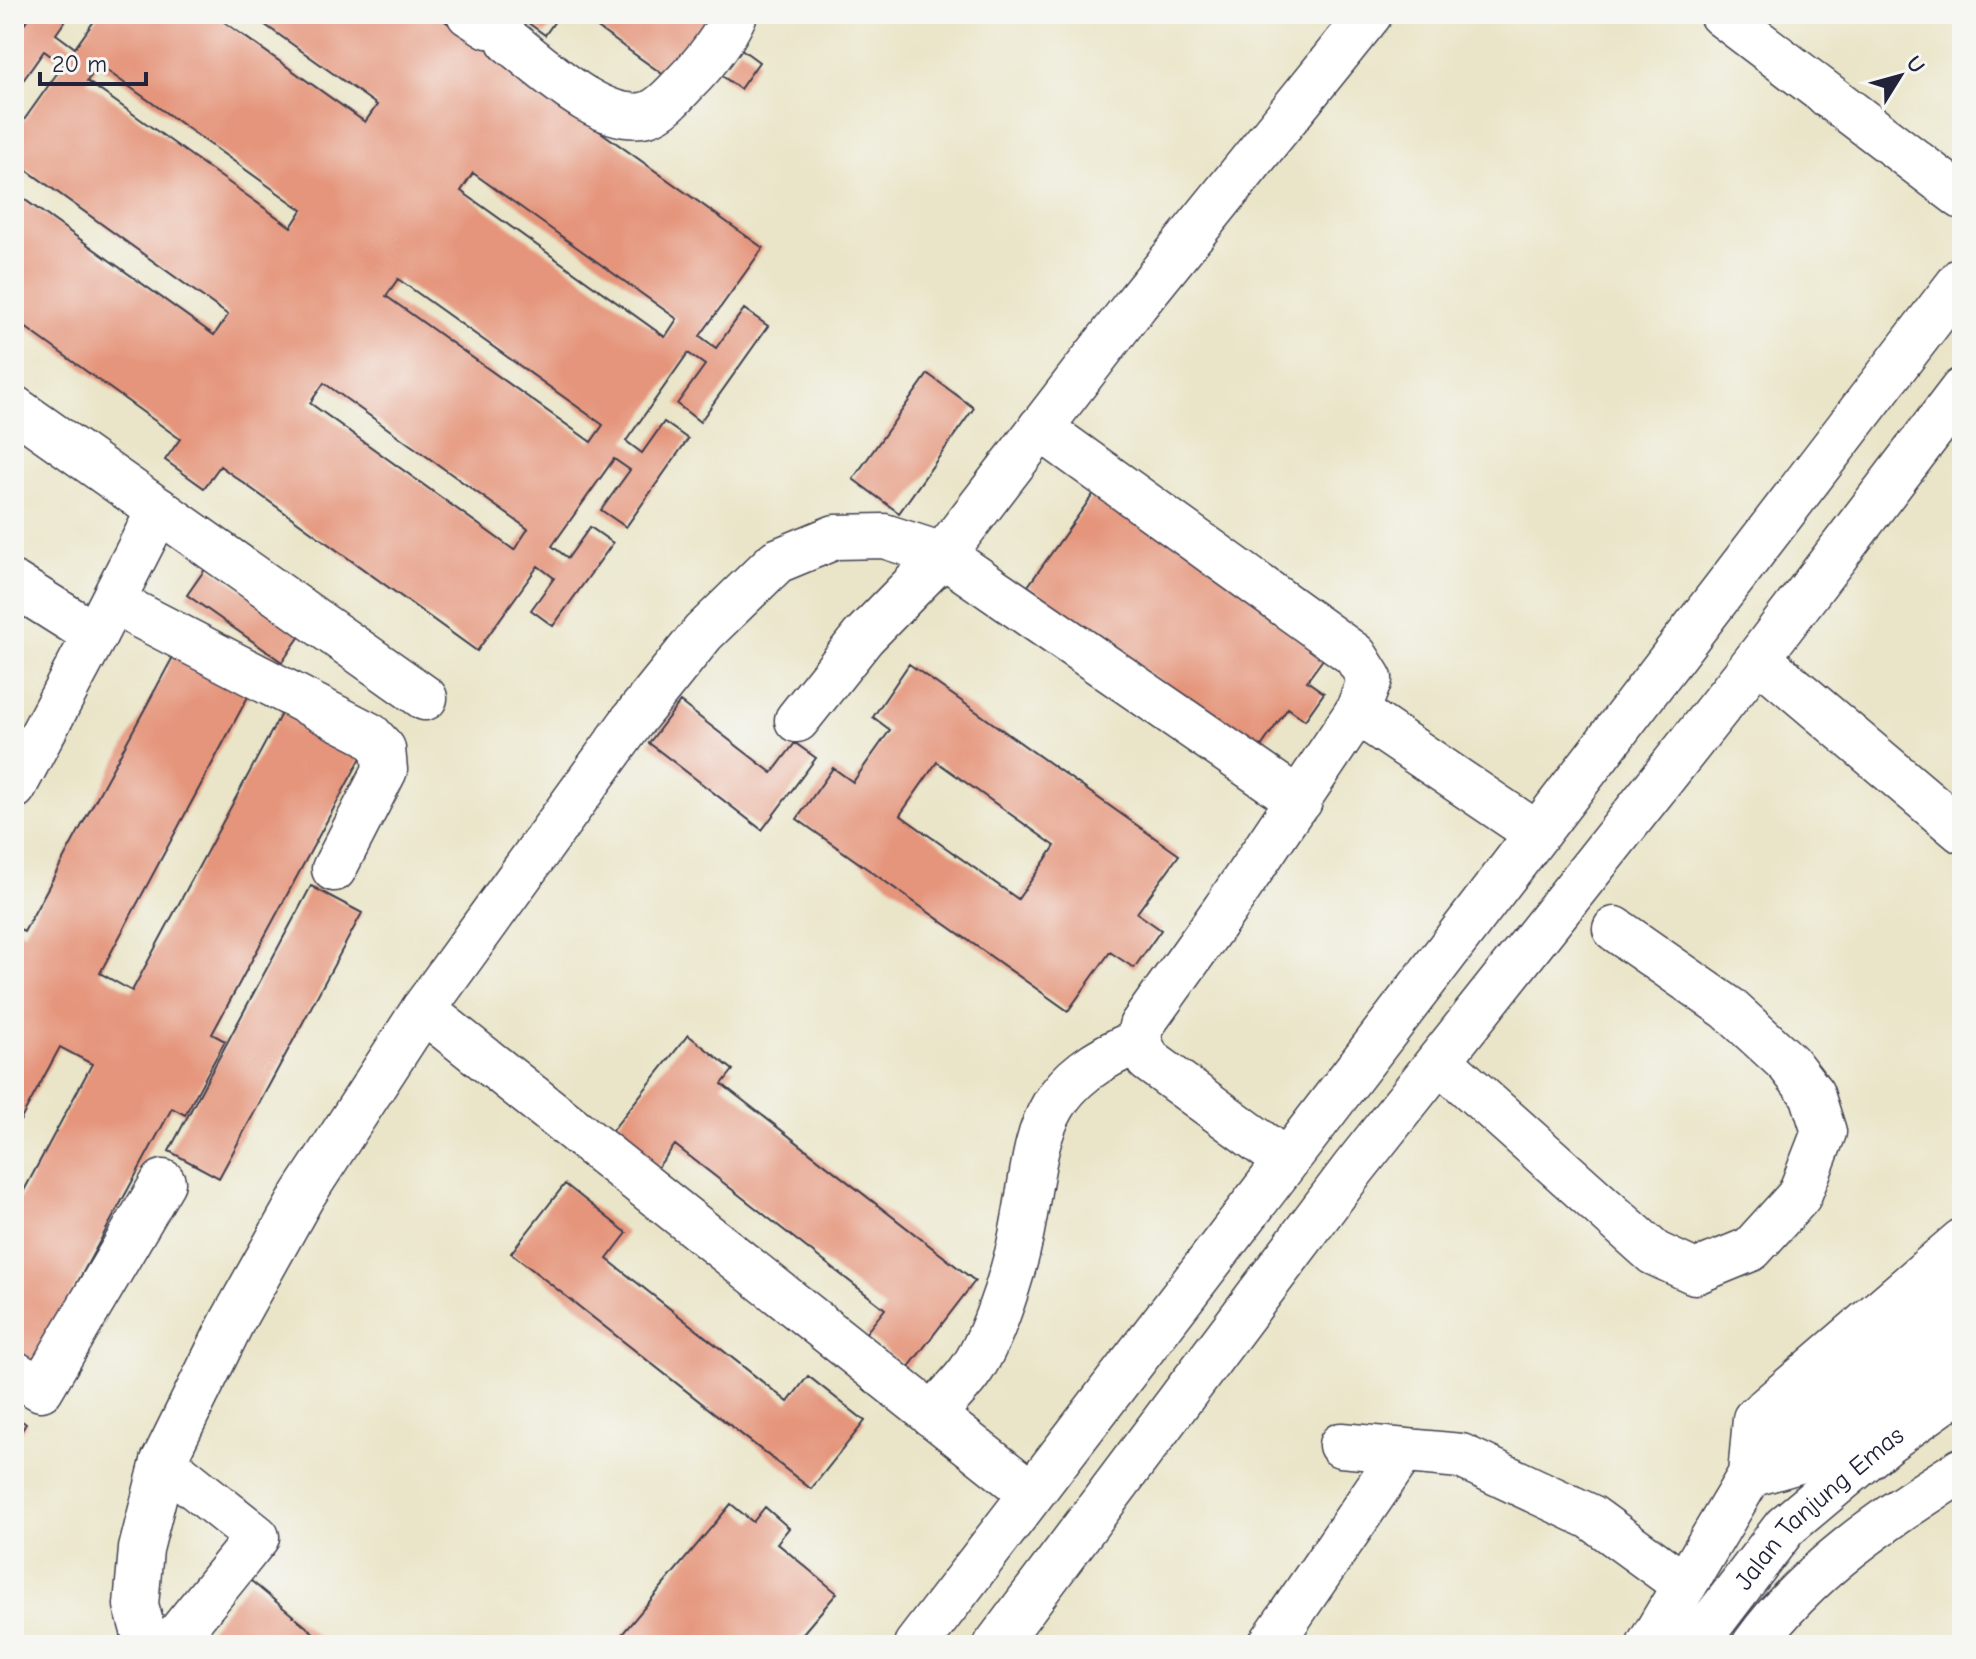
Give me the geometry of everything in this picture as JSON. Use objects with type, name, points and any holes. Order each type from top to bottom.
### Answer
[{"type":"lane","points":[[489,27],[583,98],[616,114],[647,114],[669,100],[706,62],[735,14]]},
{"type":"lane","points":[[797,720],[863,637],[943,555],[1040,428],[1370,14]]},
{"type":"lane","points":[[1721,14],[1962,197]]},
{"type":"lane","points":[[916,1645],[1962,279]]},
{"type":"lane","points":[[996,1645],[1353,1169],[1441,1062],[1758,658],[1962,390]]},
{"type":"lane","points":[[14,408],[425,698]]},
{"type":"lane","points":[[1040,428],[1355,655],[1370,679],[1357,712],[1300,801],[1141,1026],[1139,1041],[1148,1060],[1286,1161]]},
{"type":"lane","points":[[14,787],[159,510]]},
{"type":"lane","points":[[147,1645],[136,1605],[140,1563],[163,1462],[232,1322],[303,1195],[423,1010],[633,720],[703,633],[777,561],[835,537],[884,536],[943,555],[1300,801]]},
{"type":"lane","points":[[14,584],[104,618],[370,735],[383,749],[385,770],[334,869]]},
{"type":"lane","points":[[1758,658],[1962,831]]},
{"type":"lane","points":[[1357,712],[1536,833]]},
{"type":"lane","points":[[1441,1062],[1654,1253],[1695,1272],[1751,1249],[1799,1196],[1824,1132],[1812,1094],[1788,1063],[1728,1008],[1615,929]]},
{"type":"lane","points":[[423,1010],[1031,1493]]},
{"type":"lane","points":[[932,1415],[971,1371],[998,1312],[1017,1254],[1035,1143],[1067,1084],[1105,1055],[1139,1041]]},
{"type":"lane","points":[[14,1373],[41,1389],[163,1182]]},
{"type":"lane","points":[[1750,1475],[1755,1419],[1962,1241]]},
{"type":"lane","points":[[1750,1475],[1787,1435],[1962,1292]]},
{"type":"lane","name":"Jalan Tanjung Emas","points":[[1649,1645],[1750,1475],[1819,1455],[1962,1345]]},
{"type":"lane","name":"Jalan Tanjung Emas","points":[[1695,1645],[1785,1527],[1886,1442],[1962,1388]]},
{"type":"lane","points":[[1886,1442],[1962,1427]]},
{"type":"lane","points":[[1341,1445],[1461,1456],[1591,1517],[1683,1584]]},
{"type":"lane","points":[[1270,1645],[1403,1451]]},
{"type":"lane","points":[[163,1462],[257,1537],[170,1645]]},
{"type":"lane","points":[[1754,1645],[1769,1624],[1870,1528],[1962,1470]]},
{"type":"building","points":[[31,14],[70,14],[56,34],[75,48],[99,14],[213,14],[365,122],[377,105],[250,14],[435,14],[450,25],[496,14],[560,14],[545,35],[524,20],[509,41],[524,77],[763,248],[700,336],[716,348],[744,309],[768,326],[700,422],[677,404],[705,365],[688,353],[626,441],[642,453],[664,422],[688,439],[626,527],[601,510],[630,470],[614,459],[552,546],[568,558],[590,527],[613,543],[553,626],[531,610],[554,578],[538,566],[477,651],[220,466],[204,488],[165,460],[180,439],[14,319],[14,192],[214,335],[228,315],[25,169],[14,184],[14,134],[63,65],[44,51],[17,89],[14,86],[14,38]],"holes":[[[99,65],[302,210],[291,227],[87,81]],[[473,173],[677,319],[665,337],[461,191]],[[398,279],[603,425],[591,442],[386,296]],[[324,383],[528,529],[514,550],[310,403]]]},
{"type":"building","points":[[578,14],[714,14],[668,78]]},
{"type":"building","points":[[740,48],[759,62],[740,89],[721,75]]},
{"type":"building","points":[[928,374],[974,408],[899,513],[853,479]]},
{"type":"building","points":[[1102,482],[1332,647],[1307,681],[1324,693],[1305,720],[1288,708],[1258,751],[1028,586]]},
{"type":"building","points":[[208,565],[302,633],[282,662],[187,595]]},
{"type":"building","points":[[175,653],[250,693],[100,973],[132,991],[283,710],[363,754],[212,1034],[225,1041],[185,1115],[172,1108],[34,1363],[14,1352],[14,1209],[92,1064],[60,1047],[14,1132],[14,927],[24,932]]},
{"type":"building","points":[[909,664],[1179,855],[1137,913],[1161,930],[1134,968],[1110,952],[1068,1011],[797,819],[833,768],[853,782],[890,730],[873,717]],"holes":[[[937,762],[1055,846],[1018,899],[900,815]]]},
{"type":"building","points":[[680,702],[772,773],[795,743],[816,758],[762,830],[649,743]]},
{"type":"building","points":[[311,886],[362,913],[219,1178],[169,1151]]},
{"type":"building","points":[[688,1035],[733,1070],[722,1084],[975,1281],[908,1368],[865,1334],[885,1309],[675,1145],[657,1168],[611,1132]]},
{"type":"building","points":[[565,1184],[627,1233],[607,1259],[788,1402],[808,1376],[865,1421],[811,1489],[511,1253]]},
{"type":"building","points":[[14,1415],[26,1424],[14,1442]]},
{"type":"building","points":[[731,1504],[753,1522],[765,1507],[789,1528],[777,1543],[837,1593],[793,1645],[613,1645]]},
{"type":"building","points":[[250,1580],[328,1645],[196,1645]]}]
